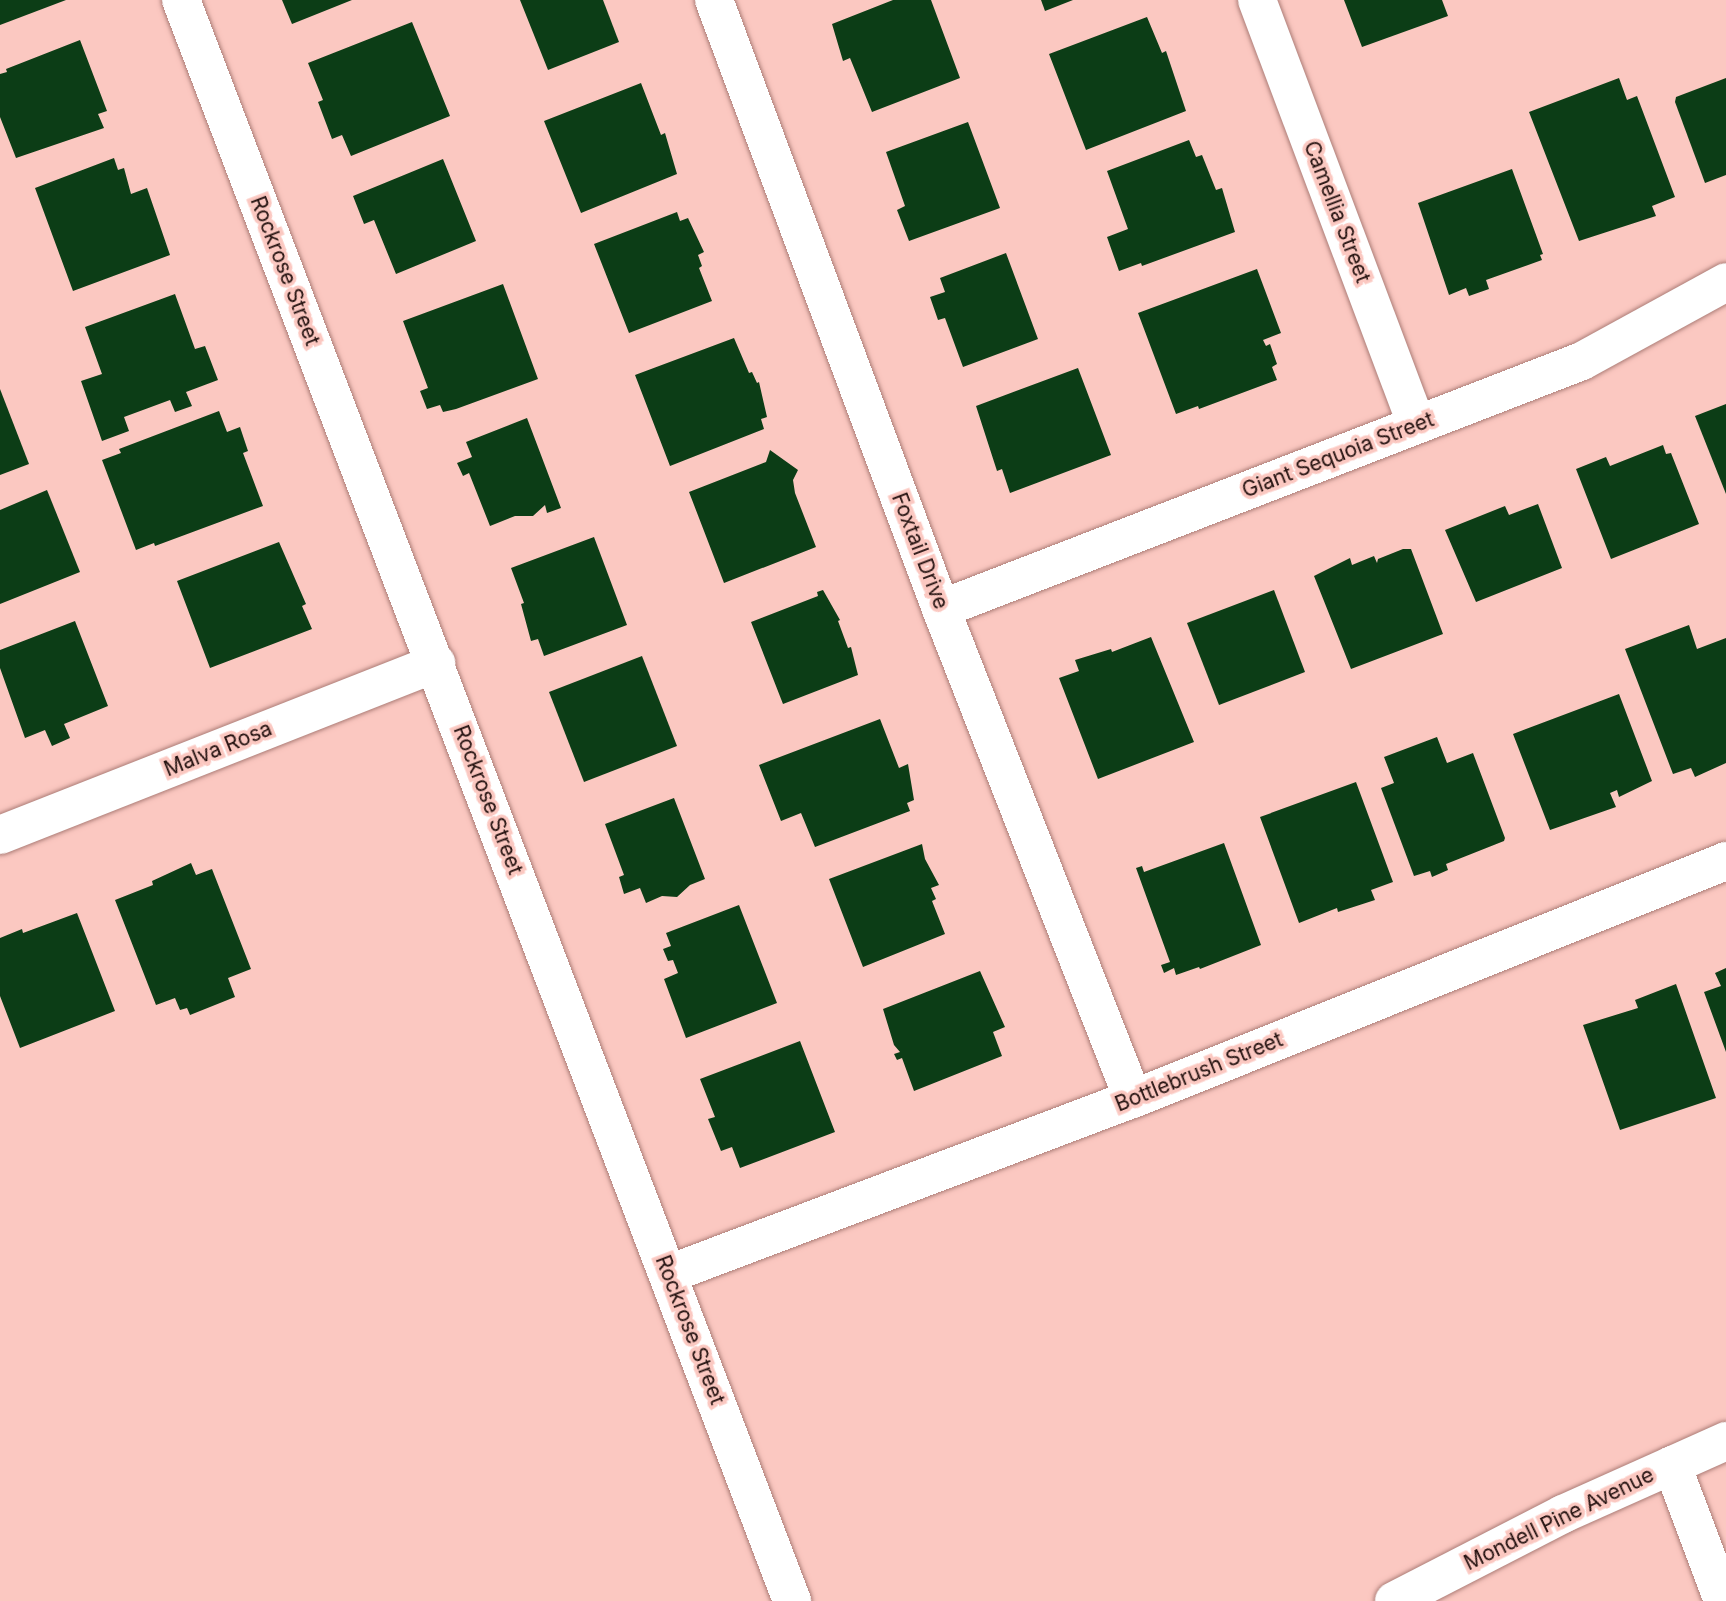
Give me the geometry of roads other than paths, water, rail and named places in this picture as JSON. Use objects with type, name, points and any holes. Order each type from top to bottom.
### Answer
[{"type":"street","name":"Rockrose Street","points":[[181,0],[792,1601]]},
{"type":"street","name":"Foxtail Drive","points":[[714,0],[942,609],[1133,1099]]},
{"type":"street","name":"Camellia Street","points":[[1257,0],[1416,424]]},
{"type":"street","name":"Giant Sequoia Street","points":[[942,609],[1582,361],[1726,282]]},
{"type":"street","name":"Malva Rosa","points":[[0,835],[436,663]]},
{"type":"street","name":"Bottlebrush Street","points":[[669,1274],[1133,1099],[1726,860]]},
{"type":"street","name":"Mondell Pine Avenue","points":[[1394,1601],[1563,1514],[1726,1441]]},
{"type":"street","points":[[1672,1465],[1723,1601]]}]
